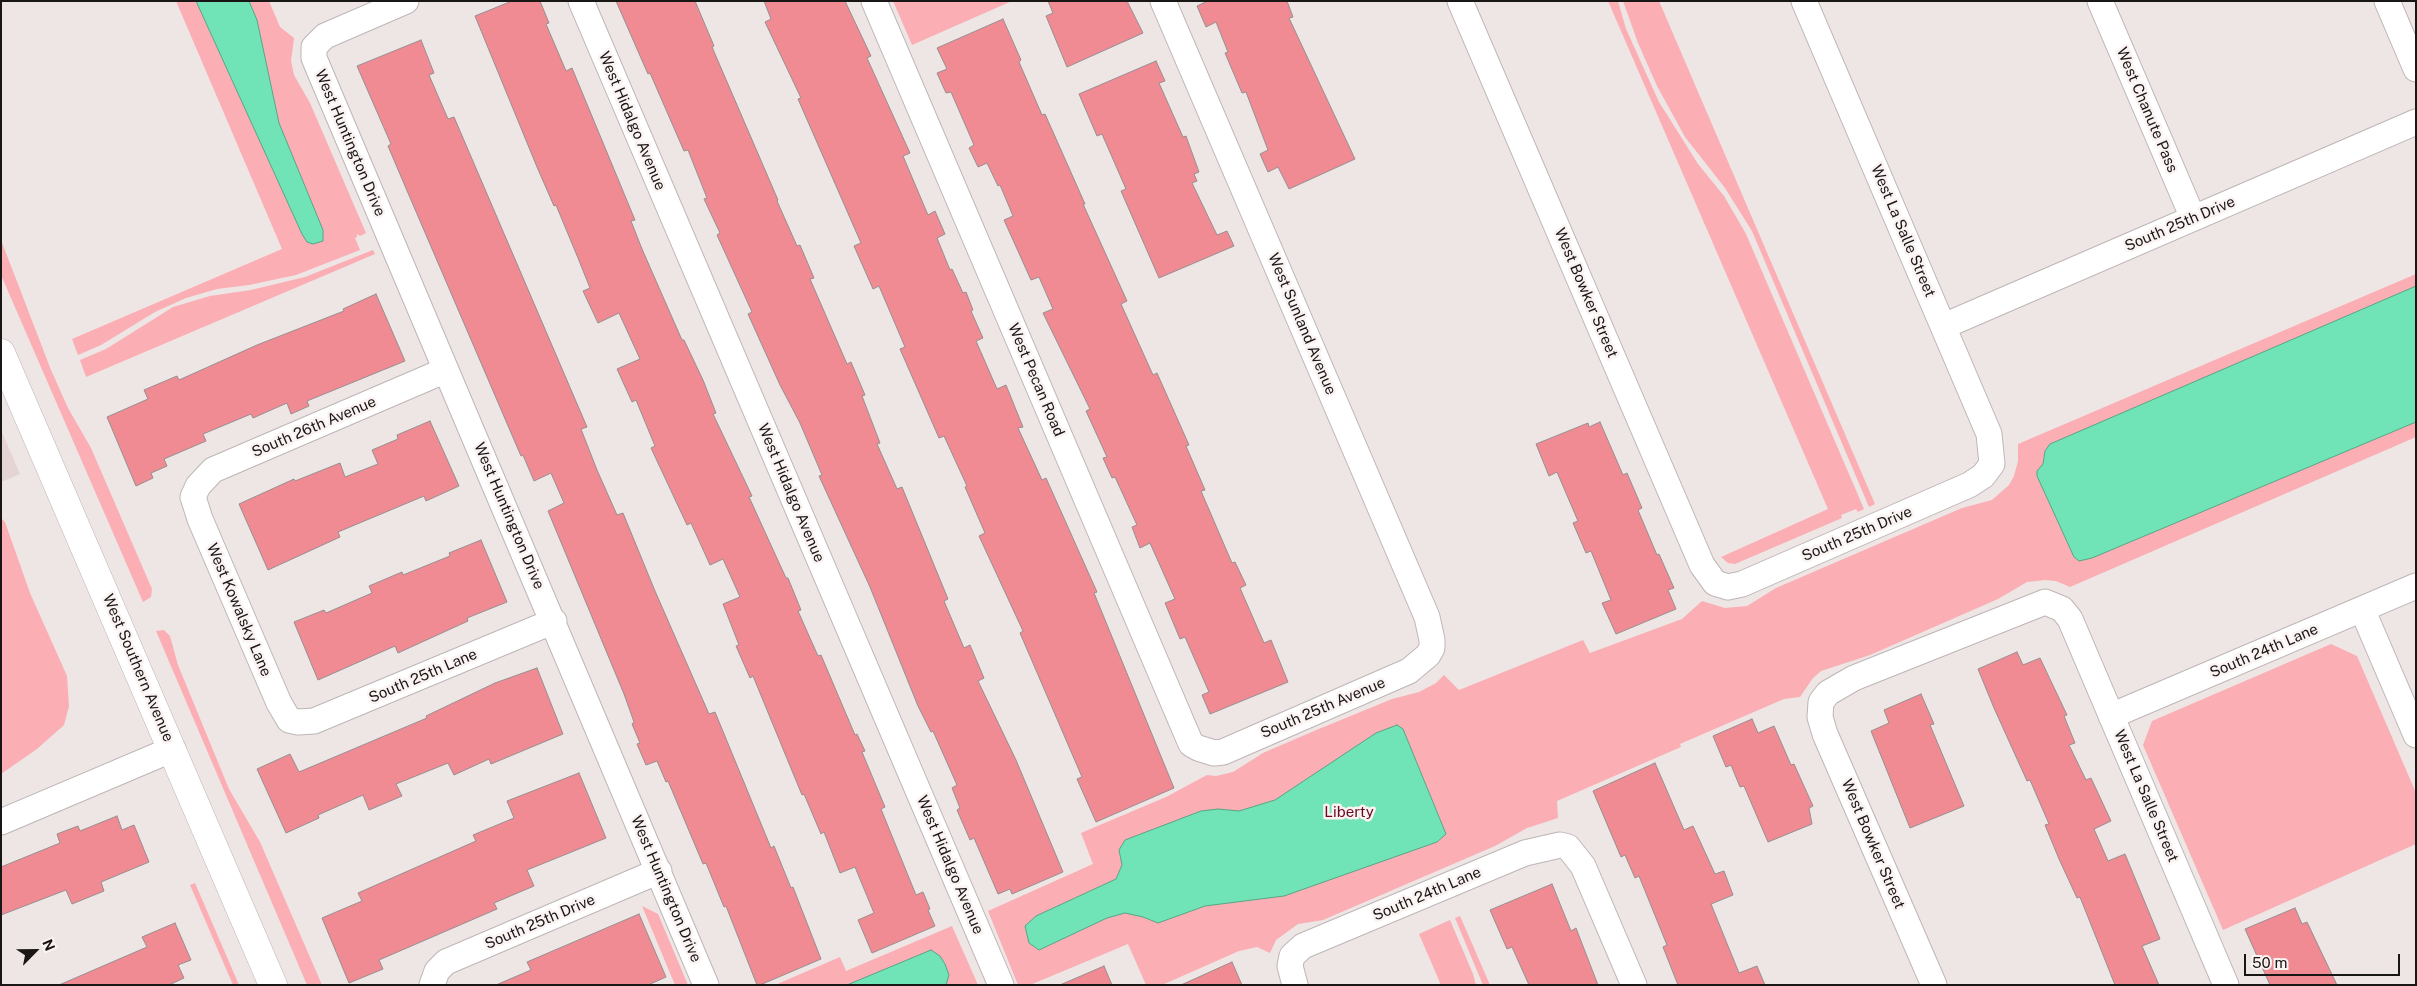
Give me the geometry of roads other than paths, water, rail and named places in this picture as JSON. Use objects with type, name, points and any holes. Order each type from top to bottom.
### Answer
[{"type":"main road","name":"West Southern Avenue","points":[[1,353],[273,985]]},
{"type":"street","name":"West Huntington Drive","points":[[406,1],[325,36],[314,47],[314,58],[554,621],[706,985]]},
{"type":"street","name":"West Hidalgo Avenue","points":[[581,1],[1001,985]]},
{"type":"street","name":"West Pecan Road","points":[[874,1],[1191,744],[1206,752]]},
{"type":"street","name":"West Sunland Avenue","points":[[1163,1],[1428,617],[1432,632],[1432,648]]},
{"type":"street","name":"West Bowker Street","points":[[1460,1],[1702,565],[1715,583]]},
{"type":"street","name":"West La Salle Street","points":[[1804,1],[1989,434],[1992,464]]},
{"type":"street","name":"West Chanute Pass","points":[[2100,1],[2193,218]]},
{"type":"street","points":[[2387,1],[2416,69]]},
{"type":"street","name":"South 25th Drive","points":[[1944,326],[2416,122]]},
{"type":"street","name":"South 26th Avenue","points":[[194,497],[198,486],[213,470],[446,370]]},
{"type":"street","name":"South 25th Drive","points":[[1715,583],[1728,587],[1751,580],[1969,485],[1983,476],[1992,464]]},
{"type":"street","name":"West Kowalsky Lane","points":[[194,497],[200,519],[214,552],[279,703],[289,720]]},
{"type":"street","name":"South 24th Lane","points":[[2111,716],[2416,586]]},
{"type":"street","name":"West Bowker Street","points":[[1934,985],[1825,734],[1820,718],[1821,702],[1828,693],[1854,678],[2036,604],[2053,603],[2062,609]]},
{"type":"street","name":"West La Salle Street","points":[[2062,609],[2070,619],[2226,985]]},
{"type":"street","points":[[2362,609],[2416,735]]},
{"type":"street","name":"South 25th Lane","points":[[289,720],[298,722],[314,721],[554,621]]},
{"type":"street","name":"South 25th Avenue","points":[[1206,752],[1223,752],[1410,671],[1424,661],[1432,648]]},
{"type":"street","points":[[1,822],[173,749]]},
{"type":"street","name":"South 24th Lane","points":[[1295,985],[1290,966],[1292,956],[1303,946],[1525,853],[1550,846],[1568,847],[1584,866],[1634,985]]},
{"type":"street","name":"South 25th Drive","points":[[432,985],[437,971],[446,962],[659,871]]},
{"type":"park label","name":"Liberty","points":[[1349,812]]}]
